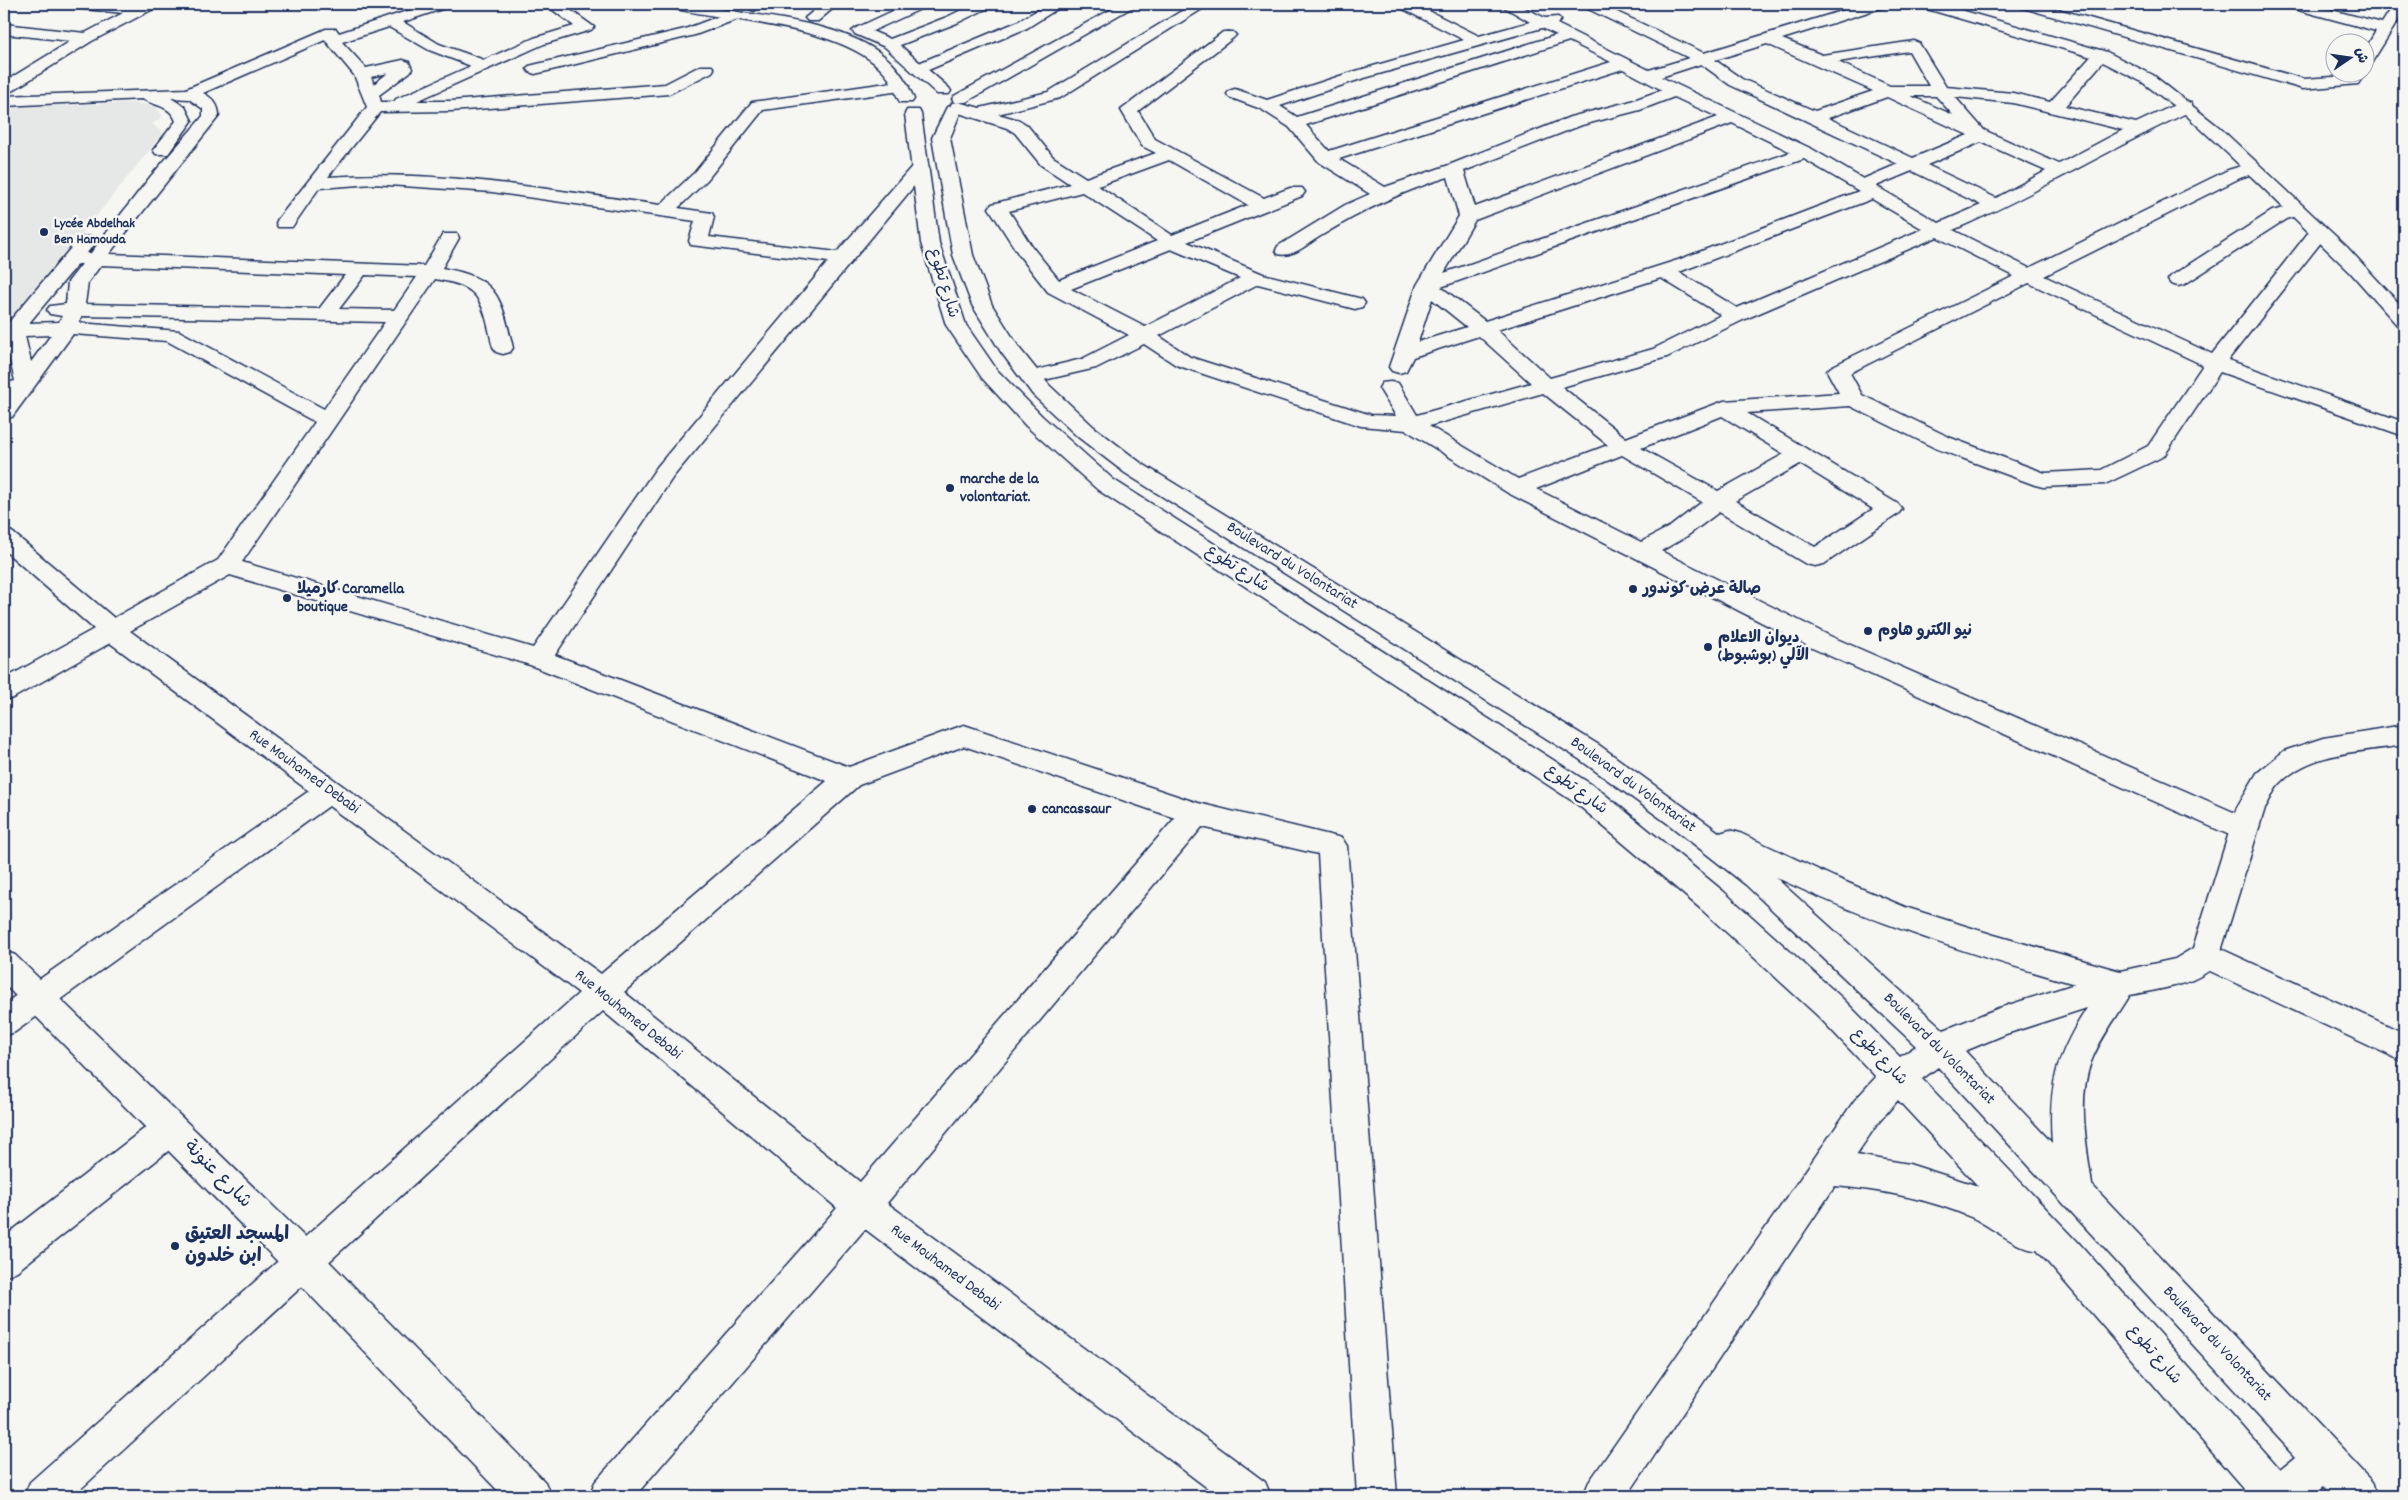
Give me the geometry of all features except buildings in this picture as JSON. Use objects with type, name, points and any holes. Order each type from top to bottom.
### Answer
[{"type":"street","points":[[75,4],[146,7]]},
{"type":"street","points":[[332,40],[443,4]]},
{"type":"street","points":[[392,107],[539,40],[586,27],[552,4]]},
{"type":"street","points":[[673,4],[735,10],[850,42],[878,58],[897,78],[907,100],[929,116],[1131,4]]},
{"type":"street","points":[[813,18],[831,4]]},
{"type":"street","points":[[861,31],[920,4]]},
{"type":"street","points":[[890,44],[943,24],[985,4]]},
{"type":"street","points":[[920,68],[1022,25],[1058,4]]},
{"type":"street","points":[[981,113],[1054,95],[1203,4]]},
{"type":"street","points":[[1404,4],[1477,42]]},
{"type":"street","points":[[1506,4],[1625,63],[1675,91],[1806,153],[1938,230],[2030,276],[2215,363],[2404,429]]},
{"type":"street","points":[[1647,76],[1879,4]]},
{"type":"street","points":[[1925,4],[2101,55],[2122,62],[2152,79],[2252,168],[2320,232],[2383,294],[2404,321]]},
{"type":"street","points":[[2025,4],[2303,84],[2352,82]]},
{"type":"street","points":[[2292,4],[2384,28]]},
{"type":"street","points":[[2376,42],[2401,4]]},
{"type":"street","points":[[536,69],[576,85],[735,10],[757,6],[861,31],[890,44],[920,68],[953,102]]},
{"type":"street","points":[[4,89],[87,38],[146,7]]},
{"type":"street","points":[[1266,105],[1356,76],[1590,9],[1704,59],[1736,82],[1814,117],[1996,205]]},
{"type":"street","points":[[390,21],[434,47],[484,65]]},
{"type":"street","points":[[4,29],[87,38]]},
{"type":"street","points":[[4,101],[190,93],[331,32],[332,40],[362,74],[371,106]]},
{"type":"street","points":[[1228,35],[1129,110],[1148,142],[1262,205]]},
{"type":"street","points":[[1295,123],[1568,36]]},
{"type":"street","points":[[1767,38],[1822,60],[1980,136],[2060,171]]},
{"type":"street","points":[[1822,60],[1914,46],[1940,90],[1980,136]]},
{"type":"street","points":[[2055,108],[2101,55]]},
{"type":"street","points":[[1325,158],[1625,63]]},
{"type":"street","points":[[285,223],[371,106],[404,69],[403,64],[362,74]]},
{"type":"street","points":[[4,69],[29,72]]},
{"type":"street","points":[[371,106],[451,106],[576,85],[669,89],[706,69]]},
{"type":"street","points":[[1814,117],[1888,91],[1940,90],[2013,98],[2138,129]]},
{"type":"street","points":[[1285,250],[1351,209],[1410,183],[1455,169],[1576,121],[1634,106],[1675,91]]},
{"type":"street","points":[[4,412],[67,328],[76,309],[78,282],[211,116],[212,109],[208,103],[190,93]]},
{"type":"street","points":[[663,212],[700,176],[758,106],[907,100],[918,93],[953,102],[1021,129],[1047,161],[1170,242],[1256,278],[1355,303]]},
{"type":"street","points":[[1235,94],[1266,105],[1295,123],[1325,158],[1385,194]]},
{"type":"street","points":[[8,335],[177,132],[184,120],[182,112],[174,105],[143,95]]},
{"type":"street","name":"شارع تطوع","points":[[907,100],[920,168],[930,243],[956,326],[989,374],[1034,421],[1106,485],[1587,796],[1712,900],[1830,1007],[1898,1077],[2065,1254],[2278,1496]]},
{"type":"street","name":"Boulevard du Volontariat","points":[[953,102],[941,138],[963,255],[982,305],[1012,352],[1041,390],[1086,432],[1133,468],[1590,752],[1677,815],[1756,876],[1940,1047],[2359,1496]]},
{"type":"street","points":[[1170,154],[1084,185],[1020,204],[998,208],[1026,251],[1055,288],[1146,336],[1183,361],[1368,428],[1411,424],[1660,352],[1736,316],[1996,205],[2138,129],[2185,107]]},
{"type":"street","points":[[1368,428],[1390,388],[1405,353],[1427,285],[1468,216],[1733,117]]},
{"type":"street","points":[[1405,353],[1664,271],[1868,188],[1912,164],[1980,136]]},
{"type":"street","points":[[1427,285],[1806,153]]},
{"type":"street","points":[[539,659],[665,472],[842,258],[920,168]]},
{"type":"street","points":[[1853,399],[1838,371],[2234,174],[2252,168]]},
{"type":"street","points":[[1455,169],[1468,216]]},
{"type":"street","points":[[314,183],[373,179],[492,187],[705,217],[698,241],[842,258]]},
{"type":"street","points":[[1055,288],[1296,192]]},
{"type":"street","points":[[2178,280],[2279,215],[2296,210]]},
{"type":"street","points":[[1516,488],[1724,408],[1853,399],[1943,443],[2043,480],[2105,477],[2156,451],[2215,363],[2320,232]]},
{"type":"street","points":[[4,691],[227,566],[430,272],[450,238]]},
{"type":"street","points":[[72,259],[96,258],[430,272],[457,276],[479,285],[492,300],[503,348]]},
{"type":"street","points":[[324,315],[360,270]]},
{"type":"street","points":[[1664,271],[1736,316]]},
{"type":"street","points":[[1032,377],[1089,364],[1256,278]]},
{"type":"street","points":[[1427,285],[1483,329],[1546,386],[1624,446],[1815,558],[1890,509],[1724,408]]},
{"type":"street","points":[[28,312],[76,309],[399,316]]},
{"type":"street","points":[[8,335],[67,328],[172,334],[328,420]]},
{"type":"street","points":[[8,335],[26,384]]},
{"type":"street","points":[[4,393],[26,384]]},
{"type":"street","points":[[1390,388],[1411,424],[1516,488],[1821,642],[2244,829]]},
{"type":"street","points":[[1641,552],[1679,531],[1718,501],[1800,454]]},
{"type":"street","name":"Rue Mouhamed Debabi","points":[[4,537],[112,631],[602,992],[862,1206],[1251,1496]]},
{"type":"street","points":[[227,566],[539,659],[849,778]]},
{"type":"street","points":[[44,1496],[602,992],[849,778],[964,735],[1196,814],[1332,846],[1377,1496]]},
{"type":"street","points":[[1603,1496],[1866,1112],[1898,1077],[1940,1047],[1999,1022],[2120,984],[2181,971],[2199,962],[2206,955],[2251,807],[2267,780],[2294,758],[2333,746],[2404,735]]},
{"type":"street","points":[[4,1022],[330,791]]},
{"type":"street","points":[[609,1496],[862,1206],[1196,814]]},
{"type":"street","points":[[1677,815],[1777,865],[1918,924],[2120,984]]},
{"type":"street","points":[[2206,955],[2404,1048]]},
{"type":"street","name":"شارع عنونة","points":[[4,964],[302,1261],[531,1496]]},
{"type":"street","points":[[2075,1190],[2069,1093],[2074,1065],[2086,1038],[2120,984]]},
{"type":"street","points":[[4,1259],[170,1129]]},
{"type":"street","points":[[1827,1169],[1891,1176],[1952,1193],[1996,1212],[2031,1231],[2065,1254]]},
{"type":"street","points":[[2278,1496],[2324,1460]]},
{"type":"shaded area","name":"Lycée Abdelhak Ben Hamouda","points":[[125,103],[155,105],[163,117],[152,124],[163,133],[4,331],[4,107]]},
{"type":"place","name":"Lycée Abdelhak Ben Hamouda","points":[[44,232]]},
{"type":"place","name":"marche de la volontariat.","points":[[950,488]]},
{"type":"place","name":"صالة عرض كوندور","points":[[1633,589]]},
{"type":"place","name":"كارميلا Caramella boutique","points":[[287,598]]},
{"type":"place","name":"نيو الكترو هاوم","points":[[1868,631]]},
{"type":"place","name":"ديوان الاعلام الآلي (بوشبوط)","points":[[1708,647]]},
{"type":"place","name":"cancassaur","points":[[1032,809]]},
{"type":"place","name":"المسجد العتيق ابن خلدون","points":[[175,1246]]}]
